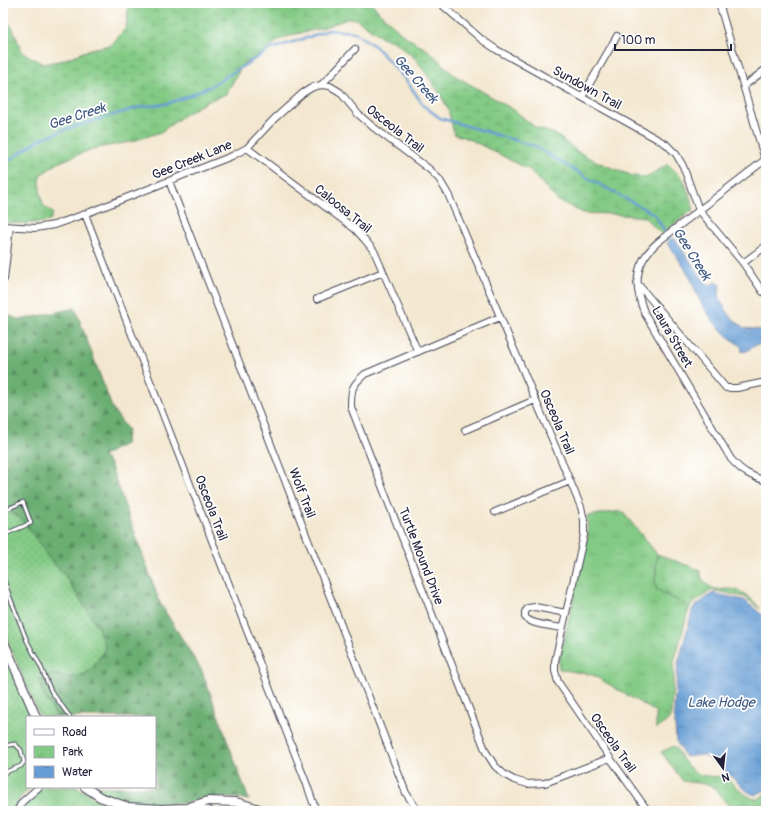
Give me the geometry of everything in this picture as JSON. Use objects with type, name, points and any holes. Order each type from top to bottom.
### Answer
[{"type":"street","name":"Sundown Trail","points":[[440,3],[481,39],[497,50],[666,144],[676,154],[684,166],[699,210]]},
{"type":"street","points":[[719,3],[765,159]]},
{"type":"street","points":[[582,97],[617,36]]},
{"type":"street","name":"Gee Creek Lane","points":[[6,227],[36,228],[54,225],[232,156],[247,148],[274,119],[303,93],[321,84],[355,49]]},
{"type":"street","points":[[744,86],[766,69]]},
{"type":"street","name":"Osceola Trail","points":[[321,84],[330,86],[340,92],[358,114],[373,127],[429,169],[439,179],[448,194],[570,481],[581,508],[584,520],[584,535],[555,660],[555,671],[558,682],[648,811]]},
{"type":"street","name":"Caloosa Trail","points":[[247,148],[354,229],[366,240],[374,251],[418,352]]},
{"type":"street","name":"Laura Street","points":[[765,159],[651,248],[644,257],[637,282],[640,303],[645,314],[732,460],[745,473],[766,481]]},
{"type":"street","name":"Wolf Trail","points":[[169,181],[406,793],[418,811]]},
{"type":"street","points":[[699,210],[744,263],[763,292],[766,293]]},
{"type":"street","name":"Osceola Trail","points":[[85,214],[316,811]]},
{"type":"street","points":[[4,278],[6,227]]},
{"type":"street","points":[[744,263],[766,246]]},
{"type":"street","points":[[317,299],[383,272]]},
{"type":"street","points":[[637,282],[726,388],[737,388],[766,382]]},
{"type":"street","name":"Turtle Mound Drive","points":[[500,318],[365,374],[356,382],[351,393],[351,407],[486,752],[495,766],[504,775],[514,780],[528,784],[545,783],[610,758]]},
{"type":"street","points":[[465,430],[535,400]]},
{"type":"street","points":[[495,512],[570,481]]},
{"type":"street","points":[[562,628],[532,622],[525,617],[525,612],[528,608],[535,607],[566,613]]},
{"type":"street","points":[[3,640],[36,716]]},
{"type":"street","points":[[17,811],[22,802],[38,788]]},
{"type":"street","points":[[86,788],[100,797],[128,807],[209,811]]},
{"type":"street","points":[[187,809],[208,802],[236,802],[266,811]]},
{"type":"lane","points":[[3,511],[23,502],[32,522],[3,535]]},
{"type":"lane","points":[[3,564],[4,580],[27,641],[40,665],[50,691],[69,716]]},
{"type":"lane","points":[[3,748],[15,744],[21,750],[24,762],[22,766],[3,773]]},
{"type":"green space","points":[[127,3],[372,3],[379,12],[406,37],[429,51],[454,75],[514,110],[536,128],[555,134],[578,152],[602,164],[633,176],[648,177],[668,164],[684,180],[694,209],[661,234],[644,217],[583,213],[557,200],[530,170],[469,139],[454,134],[448,109],[440,94],[416,59],[395,42],[382,37],[356,19],[350,18],[319,29],[295,34],[279,40],[263,53],[243,64],[226,94],[206,102],[184,115],[161,132],[130,142],[92,149],[60,162],[40,175],[40,191],[43,205],[53,213],[50,221],[38,223],[3,222],[3,16],[13,29],[22,52],[43,64],[63,60],[91,49],[111,45],[126,28]]},
{"type":"green space","points":[[75,308],[113,410],[128,430],[125,444],[103,456],[110,464],[160,603],[202,671],[249,800],[208,797],[186,803],[160,805],[130,803],[115,788],[156,788],[156,716],[56,716],[42,692],[40,678],[50,675],[71,677],[84,674],[96,663],[105,647],[98,627],[64,574],[48,557],[31,531],[20,518],[6,509],[3,509],[3,466],[7,463],[3,449],[3,320],[8,315],[20,320]]},
{"type":"green space","points":[[3,509],[6,509],[20,518],[31,531],[48,557],[64,574],[98,627],[106,647],[96,664],[85,674],[74,677],[53,675],[42,692],[56,716],[40,716],[3,630]]},
{"type":"green space","points":[[622,511],[657,554],[655,580],[656,589],[685,605],[688,612],[673,666],[674,672],[670,716],[667,721],[656,729],[656,712],[593,675],[559,669],[559,661],[588,536],[587,516]]},
{"type":"green space","points":[[657,554],[700,570],[701,576],[705,583],[715,589],[736,590],[746,595],[760,609],[745,597],[712,590],[691,605],[688,612],[685,605],[656,589],[655,580]]},
{"type":"green space","points":[[3,650],[32,716],[26,716],[26,788],[30,788],[19,799],[13,811],[3,811]]},
{"type":"green space","points":[[674,746],[685,763],[699,774],[704,776],[724,776],[753,799],[760,798],[766,794],[766,811],[733,811],[712,785],[683,781],[661,752]]},
{"type":"green space","points":[[42,788],[78,788],[98,801],[126,811],[22,811],[25,805]]},
{"type":"green space","points":[[94,788],[115,788],[130,803],[101,793]]},
{"type":"water","points":[[674,238],[705,282],[710,286],[715,282],[720,285],[719,299],[731,317],[744,328],[766,330],[766,344],[756,345],[747,351],[742,352],[741,346],[734,342],[716,324],[697,295],[691,279],[667,243]]},
{"type":"water","name":"Lake Hodge","points":[[713,593],[744,600],[766,618],[766,790],[755,795],[748,792],[724,770],[704,755],[685,757],[676,741],[674,709],[678,664],[693,608]]},
{"type":"waterway","name":"Gee Creek","points":[[3,164],[41,139],[67,129],[140,107],[166,104],[186,97],[211,86],[271,49],[329,30],[354,32],[376,47],[406,80],[424,106],[440,118],[534,146],[584,176],[654,214],[672,243]]}]
